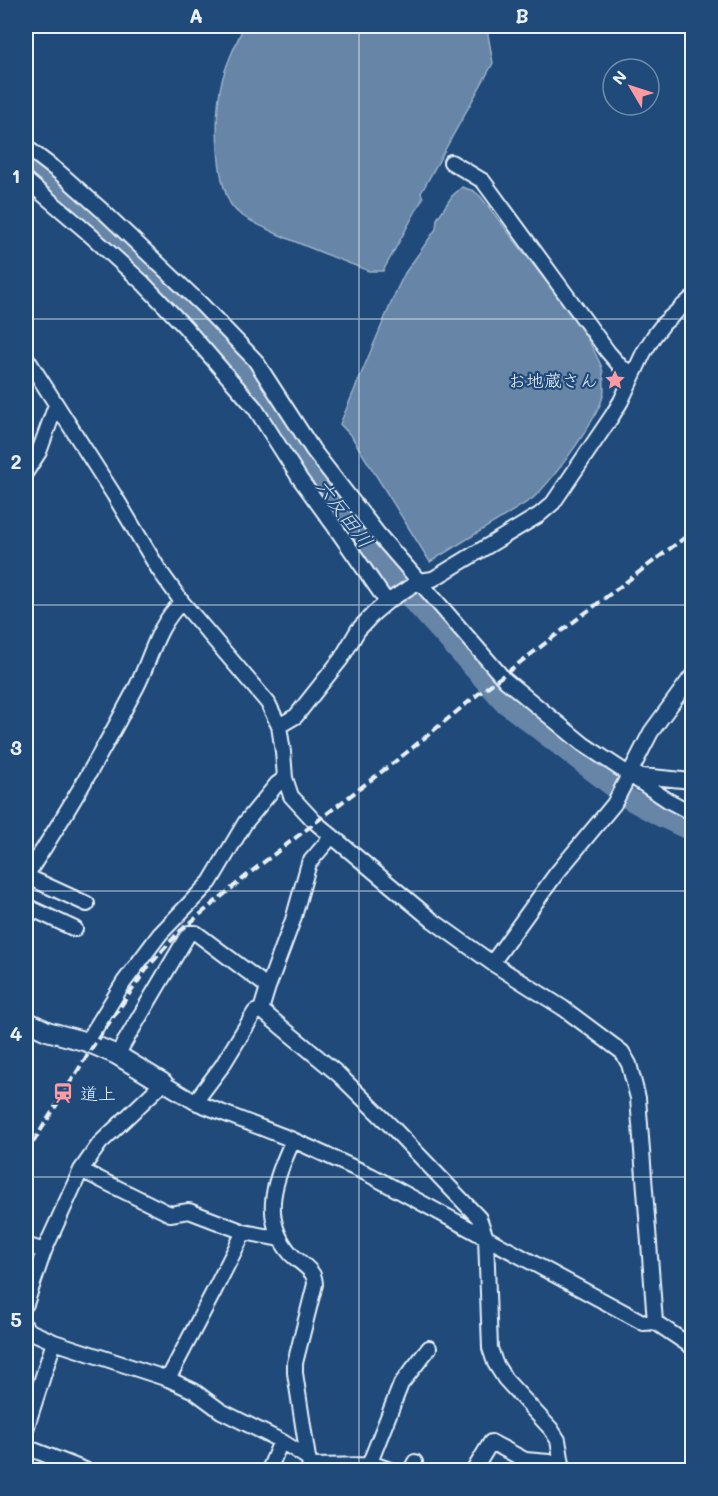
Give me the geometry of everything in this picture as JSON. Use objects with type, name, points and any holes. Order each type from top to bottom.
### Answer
[{"type":"main road","points":[[26,1021],[47,1032],[87,1042],[117,1055],[163,1083]]},
{"type":"street","points":[[26,147],[60,173],[105,213],[202,305],[255,360],[313,450],[378,534],[417,582],[505,680],[583,744],[669,801],[693,813]]},
{"type":"street","points":[[451,162],[483,181],[608,352],[621,367],[633,374]]},
{"type":"street","points":[[26,180],[143,283],[185,327],[255,408],[300,479],[388,600]]},
{"type":"street","points":[[279,726],[296,716],[341,659],[358,630],[388,600],[417,582],[434,579],[539,516],[553,503],[612,416],[644,352],[664,323],[693,298]]},
{"type":"street","points":[[26,357],[159,570],[182,602],[268,703],[279,726],[285,778],[291,796],[315,822],[432,920],[492,963],[563,1008],[622,1052],[629,1064],[638,1098],[656,1322]]},
{"type":"street","points":[[26,472],[39,452],[56,405]]},
{"type":"street","points":[[87,904],[26,876],[67,811],[138,684],[160,630],[174,609],[182,602]]},
{"type":"street","points":[[492,963],[556,874],[614,804],[651,732],[693,676]]},
{"type":"street","points":[[630,775],[693,781]]},
{"type":"street","points":[[87,1042],[124,982],[154,942],[210,882],[245,824],[277,784],[285,778]]},
{"type":"street","points":[[261,1010],[293,920],[309,864],[332,836]]},
{"type":"street","points":[[26,906],[75,928]]},
{"type":"street","points":[[117,1055],[189,933],[196,933],[268,987]]},
{"type":"street","points":[[195,1102],[222,1066],[255,1012],[261,1010]]},
{"type":"street","points":[[261,1010],[338,1074],[479,1218],[486,1238],[490,1348],[495,1363],[505,1379],[551,1429],[558,1440],[562,1466],[521,1465],[491,1442],[474,1470]]},
{"type":"street","points":[[26,1304],[44,1251],[81,1170],[100,1143],[163,1083],[195,1102],[293,1140],[370,1175],[644,1323],[656,1322],[693,1347]]},
{"type":"street","points":[[293,1140],[281,1168],[273,1196],[274,1224],[280,1239],[290,1253],[314,1275],[315,1284],[295,1373],[310,1465]]},
{"type":"street","points":[[81,1170],[170,1214],[189,1211],[244,1232],[280,1239]]},
{"type":"street","points":[[168,1379],[244,1232]]},
{"type":"street","points":[[26,1245],[44,1251]]},
{"type":"street","points":[[26,1327],[27,1330],[54,1342],[168,1379],[194,1391],[220,1411],[281,1441],[310,1465],[376,1465],[390,1470]]},
{"type":"street","points":[[26,1429],[54,1342]]},
{"type":"street","points":[[369,1465],[401,1384],[429,1348]]},
{"type":"street","points":[[268,1470],[281,1441]]},
{"type":"street","points":[[26,1447],[85,1470]]},
{"type":"water","points":[[244,26],[481,26],[487,29],[493,63],[421,193],[423,198],[383,271],[369,271],[283,236],[246,218],[230,203],[225,192],[219,163],[218,102],[224,74]]},
{"type":"water","points":[[462,187],[474,191],[481,197],[575,320],[601,366],[604,390],[595,415],[586,431],[563,463],[532,499],[430,562],[352,437],[340,424],[405,273],[436,229],[437,219],[452,196]]},
{"type":"waterway","name":"六反田川","points":[[26,163],[78,203],[260,389],[318,478],[397,583],[505,703],[629,799],[692,831]]},
{"type":"railway","points":[[26,1154],[93,1046],[148,967],[179,932],[251,872],[406,753],[477,695],[692,532]]},
{"type":"place","name":"お地蔵さん","points":[[615,380]]},
{"type":"place","name":"道上","points":[[63,1093]]}]
